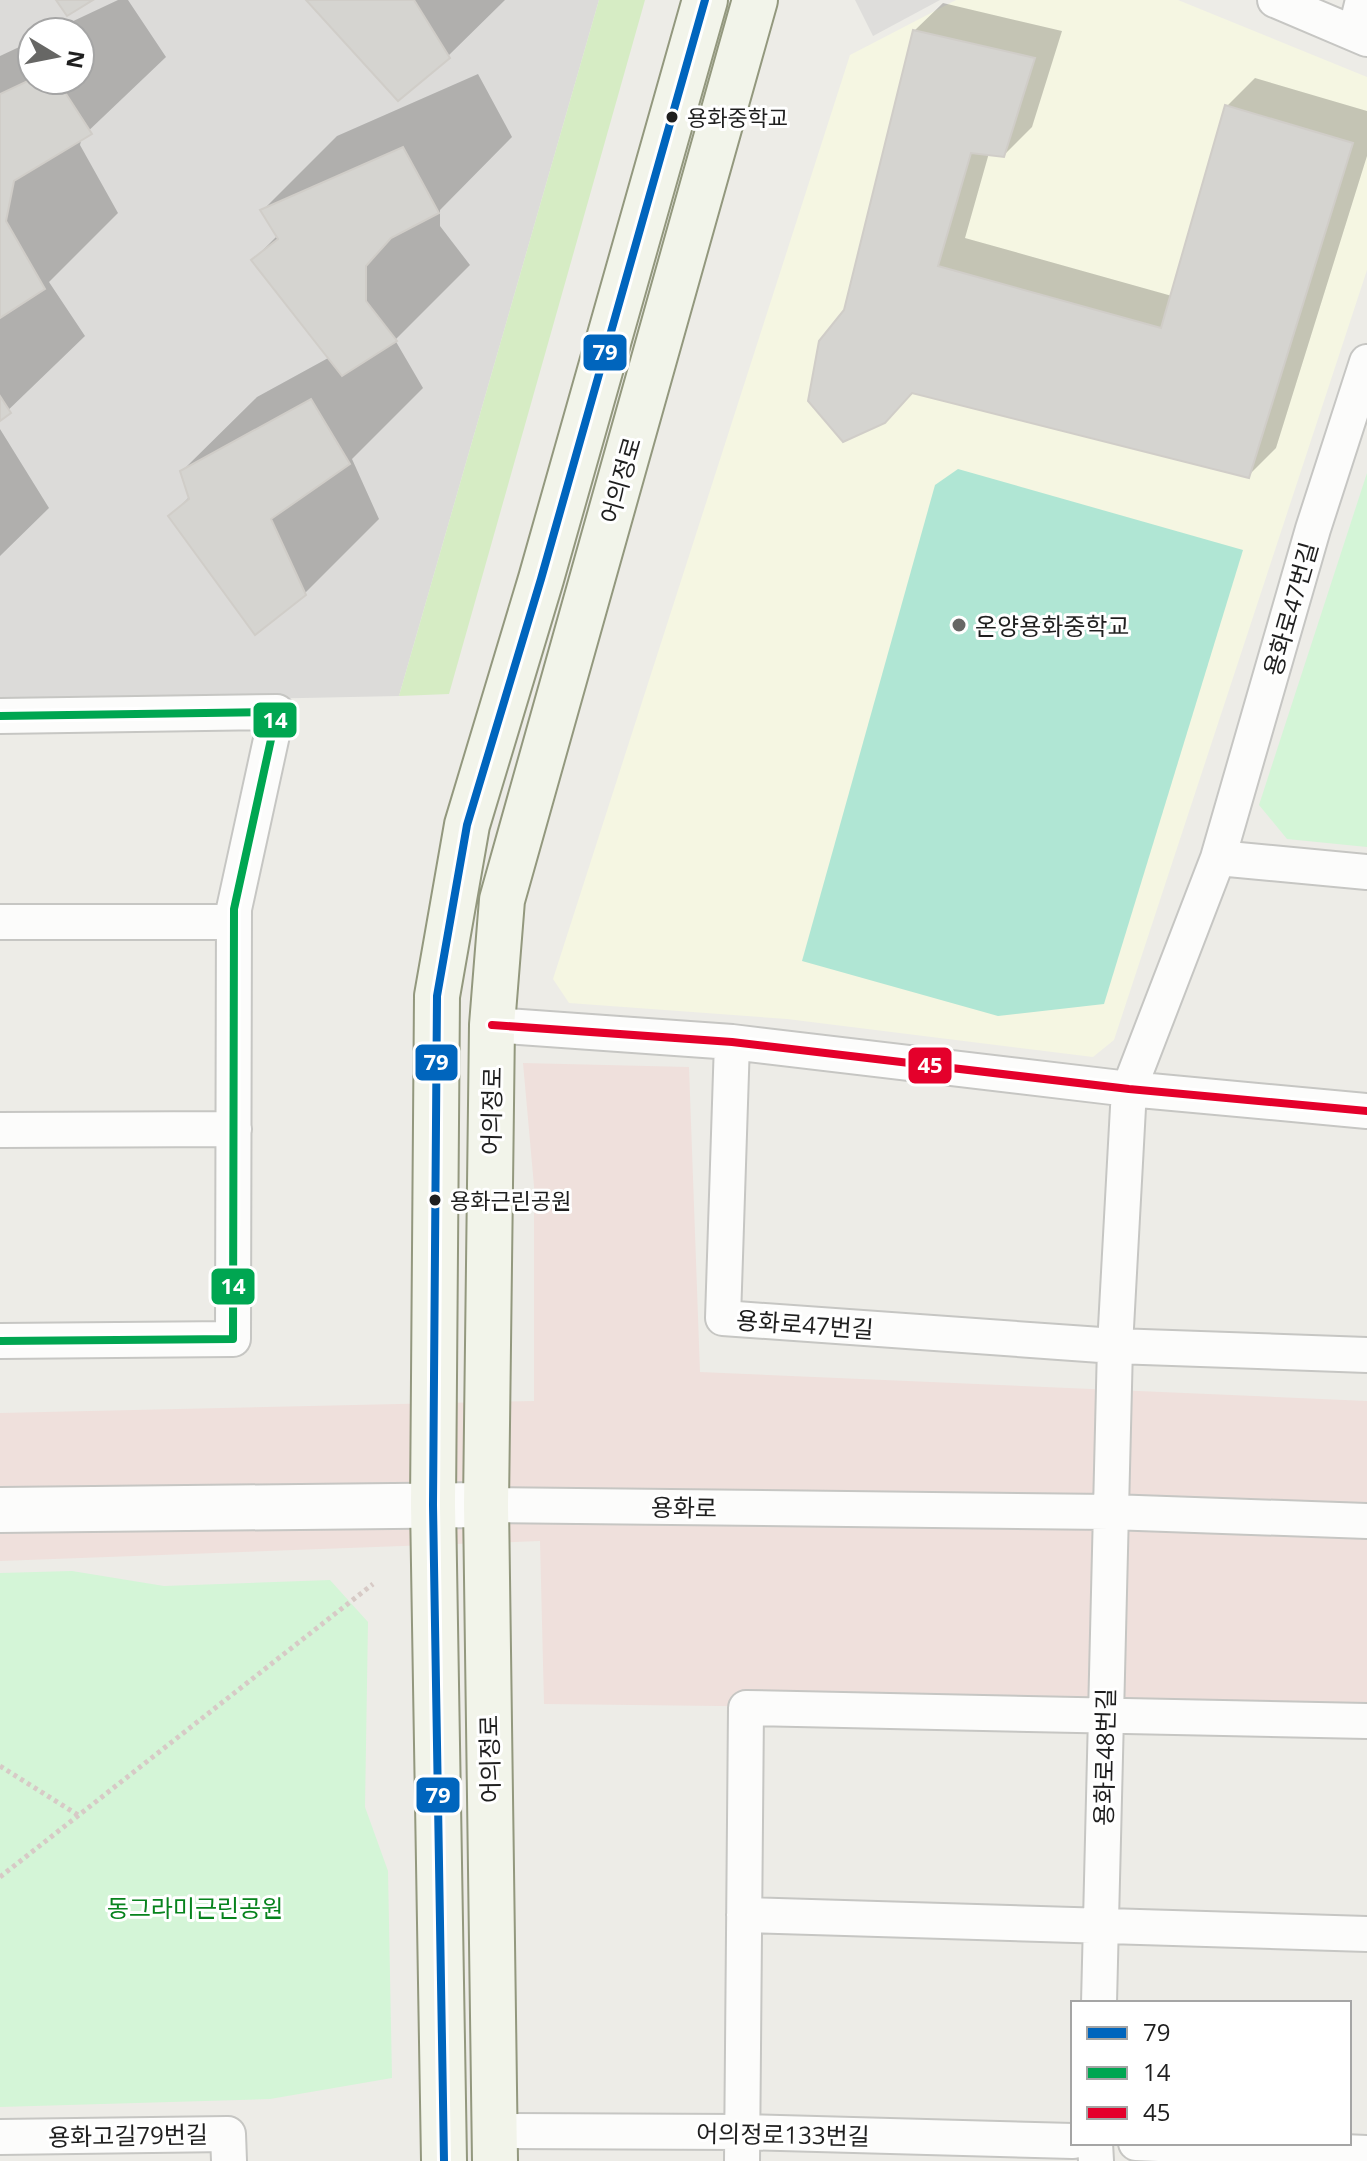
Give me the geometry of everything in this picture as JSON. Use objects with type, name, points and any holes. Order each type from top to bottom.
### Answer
[{"type":"main road","name":"어의정로","points":[[444,2161],[433,1505],[437,996],[467,825],[545,564],[705,0]]},
{"type":"main road","name":"어의정로","points":[[494,2146],[486,1505],[492,1025],[502,900],[755,0]]},
{"type":"street","points":[[1275,0],[1361,36],[1363,0]]},
{"type":"street","name":"용화로47번길","points":[[1110,1512],[1115,1346],[1129,1089],[1218,858],[1313,529],[1367,362]]},
{"type":"street","points":[[0,716],[277,712],[234,909],[233,1339],[0,1341]]},
{"type":"street","points":[[1218,858],[1367,872]]},
{"type":"street","points":[[0,922],[234,922]]},
{"type":"street","points":[[492,1025],[732,1042],[1129,1089],[1367,1111]]},
{"type":"street","name":"용화로47번길","points":[[732,1042],[723,1318],[1115,1346],[1367,1355]]},
{"type":"street","points":[[0,1130],[234,1129]]},
{"type":"street","name":"용화로","points":[[0,1510],[486,1505],[1110,1512],[1367,1521]]},
{"type":"street","name":"용화로48번길","points":[[1099,2001],[1110,1512]]},
{"type":"street","points":[[741,2146],[746,1708],[1104,1713],[1367,1721]]},
{"type":"street","points":[[744,1915],[1367,1934]]},
{"type":"street","name":"용화고길79번길","points":[[0,2137],[228,2147]]},
{"type":"street","name":"어의정로133번길","points":[[494,2146],[1071,2141]]},
{"type":"street","points":[[1182,2145],[1367,2153]]},
{"type":"path","points":[[0,1877],[373,1584]]},
{"type":"path","points":[[0,1766],[78,1815]]},
{"type":"shaded area","points":[[0,0],[599,0],[399,696],[0,704]]},
{"type":"shaded area","points":[[855,0],[940,0],[873,36]]},
{"type":"shaded area","name":"온양용화중학교","points":[[956,0],[1178,0],[1367,77],[1367,270],[1114,1040],[1093,1057],[787,1019],[569,1003],[553,979],[850,55]]},
{"type":"shaded area","points":[[523,1063],[689,1067],[700,1372],[1367,1401],[1367,1713],[544,1704],[540,1541],[0,1561],[0,1413],[534,1401],[534,1186]]},
{"type":"green space","points":[[599,0],[645,0],[449,694],[399,696]]},
{"type":"green space","points":[[958,469],[1243,550],[1104,1004],[998,1016],[802,961],[935,485]]},
{"type":"green space","points":[[1367,473],[1367,847],[1287,839],[1259,805]]},
{"type":"green space","name":"동그라미근린공원","points":[[72,1571],[164,1586],[330,1580],[368,1622],[365,1807],[388,1871],[392,2078],[270,2099],[0,2107],[0,1573]]},
{"type":"building","points":[[56,0],[93,0],[67,16]]},
{"type":"building","points":[[306,0],[414,0],[450,58],[398,101]]},
{"type":"building","points":[[913,30],[1035,58],[1004,157],[971,153],[938,266],[1161,328],[1225,105],[1353,143],[1249,478],[912,393],[885,423],[843,442],[808,401],[819,341],[844,310]]},
{"type":"building","points":[[16,86],[16,96],[67,96],[92,134],[14,181],[6,221],[45,289],[0,318],[0,94]]},
{"type":"building","points":[[403,147],[439,213],[391,238],[366,266],[366,301],[397,341],[342,376],[251,260],[278,239],[260,210]]},
{"type":"building","points":[[0,396],[11,413],[0,421]]},
{"type":"building","points":[[311,399],[350,464],[271,519],[306,595],[255,635],[168,516],[189,499],[180,471]]},
{"type":"transit line","name":"79","points":[[444,2161],[433,1505],[437,996],[467,825],[541,579],[705,0]]},
{"type":"transit line","name":"14","points":[[0,716],[277,712],[234,909],[233,1339],[0,1341]]},
{"type":"transit line","name":"45","points":[[492,1025],[732,1042],[1129,1089],[1367,1111]]},
{"type":"place","name":"용화중학교","points":[[672,117]]},
{"type":"place","name":"온양용화중학교","points":[[959,625]]},
{"type":"place","name":"용화근린공원","points":[[435,1200]]}]
